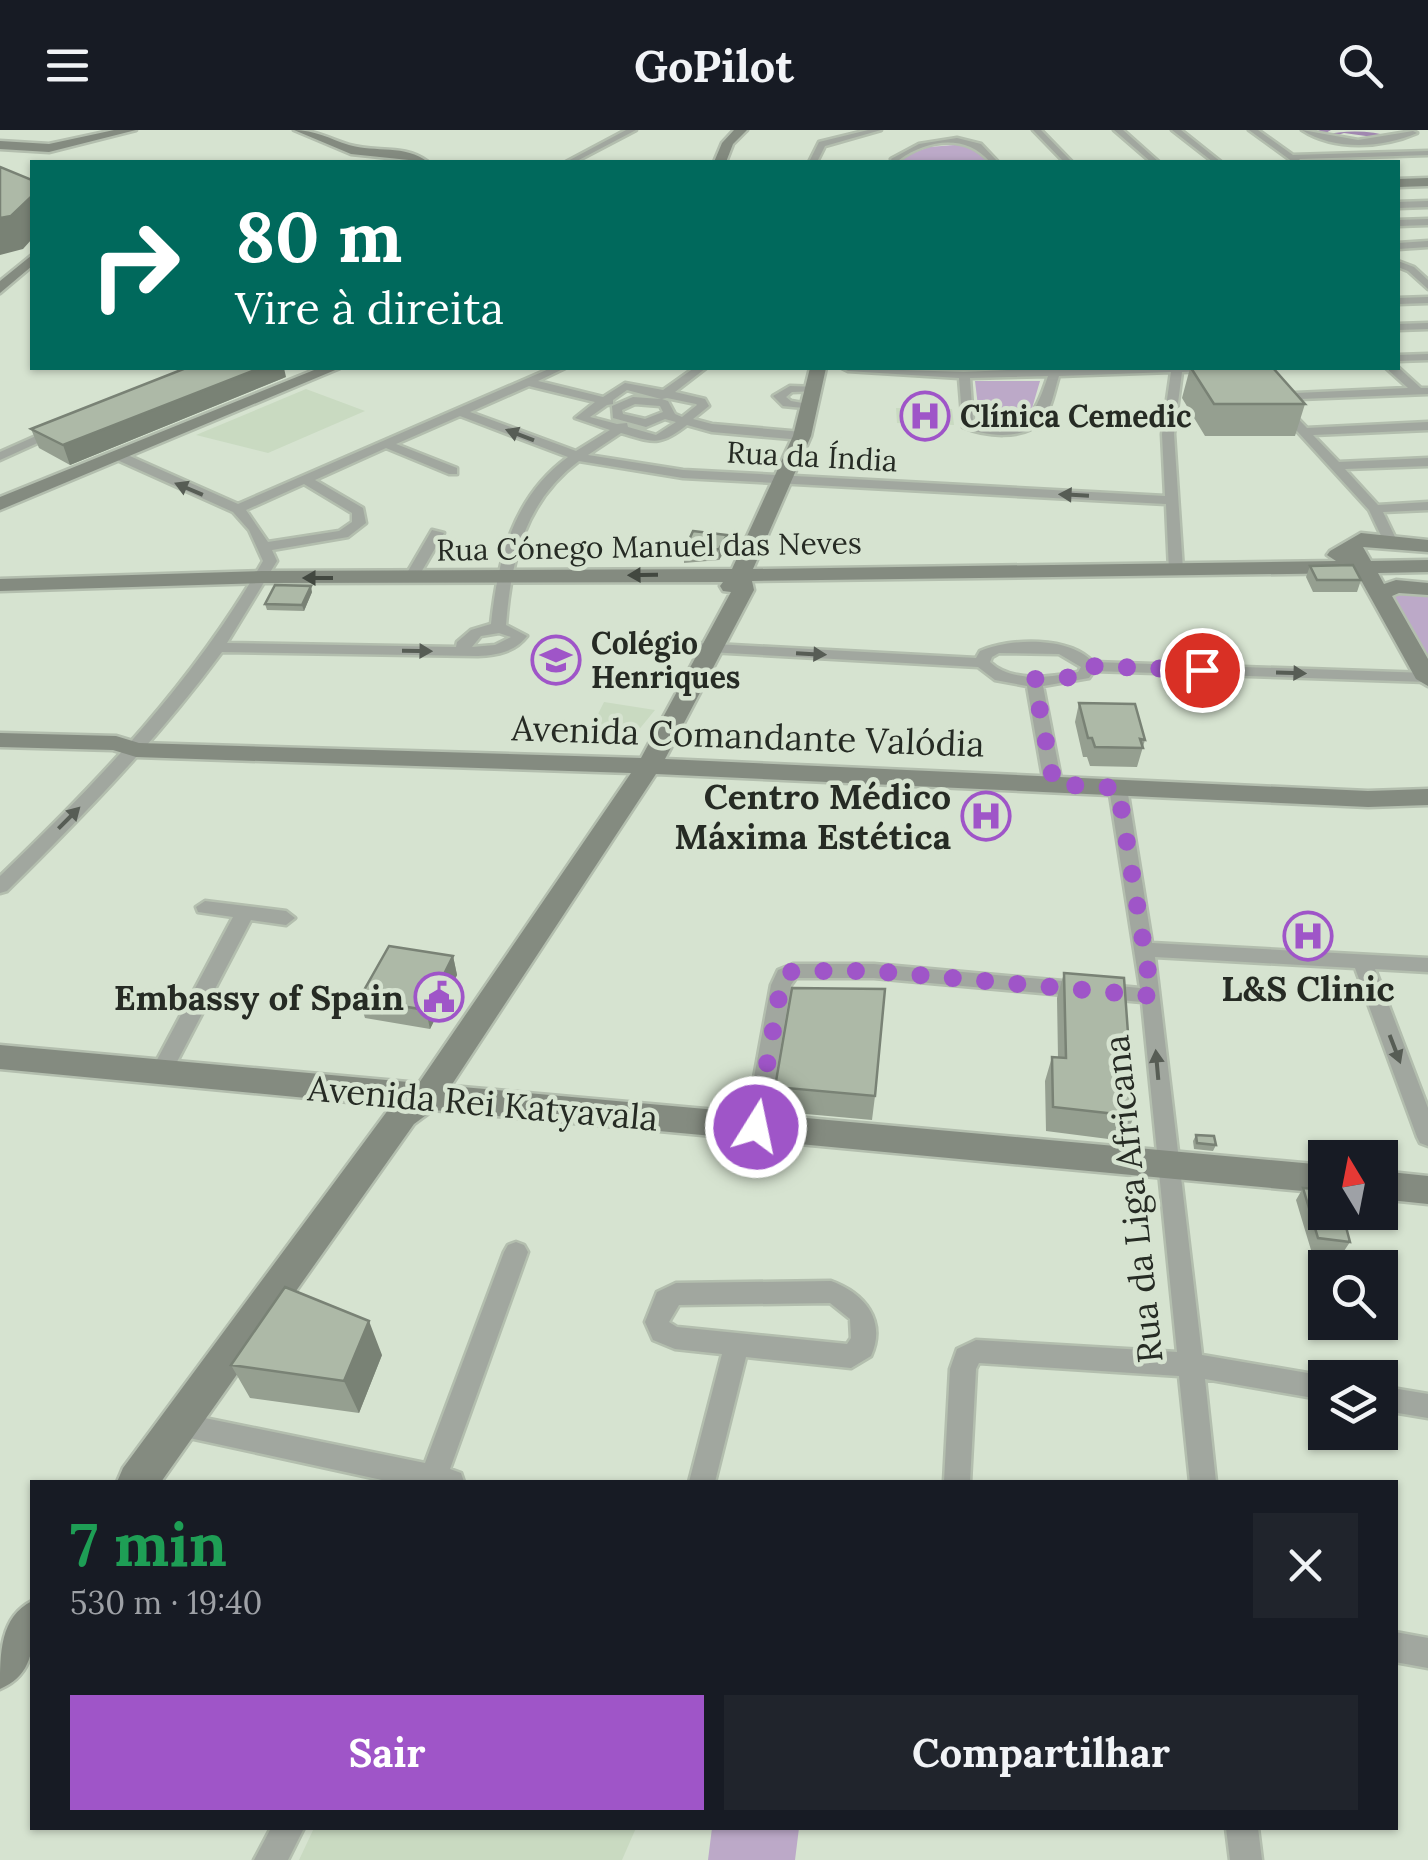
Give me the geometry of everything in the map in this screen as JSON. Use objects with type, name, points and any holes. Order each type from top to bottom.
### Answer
[{"type":"main road","points":[[0,149],[57,146],[130,130]]},
{"type":"main road","points":[[304,132],[324,130]]},
{"type":"main road","points":[[721,160],[728,144],[741,130]]},
{"type":"main road","points":[[304,132],[351,150],[418,160]]},
{"type":"main road","points":[[27,149],[41,151],[44,159],[57,146]]},
{"type":"main road","points":[[24,164],[30,162]]},
{"type":"main road","points":[[1400,184],[1426,186]]},
{"type":"main road","points":[[0,278],[30,250]]},
{"type":"main road","points":[[0,290],[30,261]]},
{"type":"main road","points":[[0,504],[327,370]]},
{"type":"main road","points":[[139,1480],[411,1102],[638,766],[743,590],[740,574],[802,436],[818,370]]},
{"type":"main road","points":[[1299,569],[1328,561],[1362,539],[1420,545],[1428,566]]},
{"type":"main road","points":[[1351,544],[1428,678]]},
{"type":"main road","name":"Rua Cónego Manuel das Neves","points":[[0,585],[262,577],[1428,566]]},
{"type":"main road","points":[[1380,595],[1396,586],[1428,589]]},
{"type":"main road","name":"Avenida Comandante Valódia","points":[[0,740],[116,743],[130,749]]},
{"type":"main road","name":"Avenida Comandante Valódia","points":[[0,750],[130,749],[638,766],[1368,799],[1428,806]]},
{"type":"main road","name":"Avenida Comandante Valódia","points":[[1368,799],[1428,797]]},
{"type":"main road","name":"Avenida Rei Katyavala","points":[[0,1057],[411,1102],[756,1127],[1308,1177]]},
{"type":"main road","points":[[1398,1187],[1428,1190]]},
{"type":"main road","points":[[0,1667],[30,1626]]},
{"type":"street","points":[[574,160],[632,130]]},
{"type":"street","points":[[814,160],[822,144],[878,130]]},
{"type":"street","points":[[1037,130],[1066,160]]},
{"type":"street","points":[[1118,130],[1153,160]]},
{"type":"street","points":[[1176,130],[1214,160]]},
{"type":"street","points":[[1254,130],[1295,160],[1428,152]]},
{"type":"street","points":[[1306,130],[1330,141],[1390,139],[1413,132]]},
{"type":"street","points":[[1402,130],[1428,136]]},
{"type":"street","points":[[922,137],[937,144]]},
{"type":"street","points":[[898,160],[900,154],[937,144],[978,144],[992,160]]},
{"type":"street","points":[[1400,205],[1428,204]]},
{"type":"street","points":[[1400,223],[1428,222]]},
{"type":"street","points":[[1400,246],[1428,244]]},
{"type":"street","points":[[1400,265],[1428,268]]},
{"type":"street","points":[[1411,269],[1426,285]]},
{"type":"street","points":[[1402,282],[1426,285]]},
{"type":"street","points":[[1400,300],[1428,300]]},
{"type":"street","points":[[1400,328],[1428,326]]},
{"type":"street","points":[[1400,358],[1428,356]]},
{"type":"street","points":[[238,509],[555,370]]},
{"type":"street","points":[[528,382],[620,404],[661,397],[698,370]]},
{"type":"street","points":[[887,370],[964,374],[1055,370],[1033,426],[1002,431],[981,430],[967,424],[964,374]]},
{"type":"street","points":[[1176,570],[1168,434],[1177,370]]},
{"type":"street","points":[[1395,370],[1423,390],[1428,400]]},
{"type":"street","points":[[624,386],[661,397],[703,404],[656,439],[581,418],[624,386]]},
{"type":"street","points":[[1389,539],[1375,509],[1272,397],[1423,390]]},
{"type":"street","points":[[661,397],[668,406],[667,416]]},
{"type":"street","points":[[620,404],[617,416],[628,422],[646,423],[667,416],[741,432],[802,436]]},
{"type":"street","name":"Rua da Índia","points":[[460,412],[580,457],[683,474],[1171,500]]},
{"type":"street","points":[[498,627],[502,577],[526,516],[547,481],[628,422]]},
{"type":"street","points":[[0,456],[68,426]]},
{"type":"street","points":[[1304,432],[1428,426]]},
{"type":"street","points":[[388,445],[453,471]]},
{"type":"street","points":[[0,887],[130,749],[215,647],[270,561],[265,547],[238,509],[118,456]]},
{"type":"street","points":[[1334,466],[1428,462]]},
{"type":"street","points":[[265,547],[342,534],[358,522],[360,514],[352,506],[306,480]]},
{"type":"street","points":[[1375,509],[1428,506]]},
{"type":"street","points":[[411,578],[437,533]]},
{"type":"street","points":[[215,647],[472,652],[497,649],[518,639],[516,631],[498,627],[465,638],[464,648],[472,652]]},
{"type":"street","points":[[982,663],[985,654],[997,648],[1062,650],[1084,658],[1089,666]]},
{"type":"street","points":[[705,649],[982,663]]},
{"type":"street","points":[[982,663],[987,671],[1001,677],[1034,679],[1077,677],[1084,675],[1089,666]]},
{"type":"street","points":[[1089,666],[1428,678]]},
{"type":"street","points":[[1034,679],[1054,784]]},
{"type":"street","name":"Rua da Liga Africana","points":[[1118,788],[1152,996],[1166,1162],[1203,1480]]},
{"type":"street","points":[[204,907],[286,918]]},
{"type":"street","points":[[161,1074],[245,913]]},
{"type":"street","points":[[1146,950],[1428,965]]},
{"type":"street","points":[[1362,960],[1428,1137]]},
{"type":"street","points":[[756,1127],[787,1002],[785,975],[793,971],[874,980],[1152,996]]},
{"type":"street","points":[[180,1425],[442,1480],[516,1252]]},
{"type":"street","points":[[831,1292],[856,1306],[866,1332],[862,1348],[851,1356],[736,1347],[675,1338],[662,1332],[658,1312],[676,1294],[831,1292]]},
{"type":"street","points":[[703,1480],[736,1347]]},
{"type":"street","points":[[957,1480],[966,1357],[988,1350],[1190,1365],[1308,1385]]},
{"type":"street","points":[[1398,1401],[1428,1406]]},
{"type":"street","points":[[1398,1648],[1428,1653]]},
{"type":"street","points":[[270,1860],[287,1830]]},
{"type":"street","points":[[1242,1830],[1246,1860]]},
{"type":"shaded area","points":[[967,144],[986,160],[901,160],[929,147]]},
{"type":"shaded area","points":[[975,381],[1040,381],[1028,422],[1004,427],[980,423]]},
{"type":"shaded area","points":[[306,389],[365,411],[268,453],[196,435]]},
{"type":"shaded area","name":"Clínica Cemedic","points":[[896,408],[952,409],[954,425],[897,423]]},
{"type":"shaded area","points":[[1395,592],[1428,593],[1428,660],[1392,599]]},
{"type":"shaded area","points":[[604,702],[655,710],[628,743],[585,740]]},
{"type":"shaded area","points":[[313,1830],[635,1830],[622,1860],[299,1860]]},
{"type":"shaded area","points":[[712,1830],[799,1830],[795,1860],[708,1860]]},
{"type":"building","points":[[0,167],[30,179],[30,198],[11,216],[0,218]]},
{"type":"building","points":[[181,370],[255,370],[63,445],[31,429]]},
{"type":"building","points":[[1192,370],[1275,370],[1305,404],[1214,404]]},
{"type":"building","points":[[693,531],[727,535],[719,549],[684,551]]},
{"type":"building","points":[[1353,565],[1361,580],[1317,580],[1310,566]]},
{"type":"building","points":[[275,585],[311,586],[302,605],[265,604]]},
{"type":"building","points":[[1079,703],[1135,704],[1145,740],[1140,739],[1143,748],[1095,747],[1092,738],[1088,738]]},
{"type":"building","points":[[389,946],[453,956],[426,1010],[359,999]]},
{"type":"building","points":[[1064,973],[1124,978],[1134,1116],[1053,1107],[1052,1057],[1066,1058]]},
{"type":"building","points":[[792,988],[885,989],[875,1096],[775,1087]]},
{"type":"building","points":[[1196,1135],[1214,1136],[1216,1145],[1197,1143]]},
{"type":"building","points":[[1316,1230],[1347,1230],[1350,1242],[1318,1238]]},
{"type":"building","points":[[285,1287],[369,1321],[344,1381],[231,1365]]},
{"type":"waterway","points":[[1327,130],[1316,134],[1321,138],[1344,131],[1388,137],[1362,130]]},
{"type":"place","name":"Clínica Cemedic","points":[[925,416]]},
{"type":"place","name":"Colégio Henriques","points":[[556,660]]},
{"type":"place","name":"Centro Médico Máxima Estética","points":[[986,816]]},
{"type":"place","name":"L&S Clinic","points":[[1308,936]]},
{"type":"place","name":"Embassy of Spain","points":[[439,997]]},
{"type":"route","points":[[756,1127],[781,985],[785,975],[793,971],[874,971],[1152,996],[1118,788],[1054,784],[1034,679],[1069,679],[1084,675],[1089,666],[1202,670]]}]
